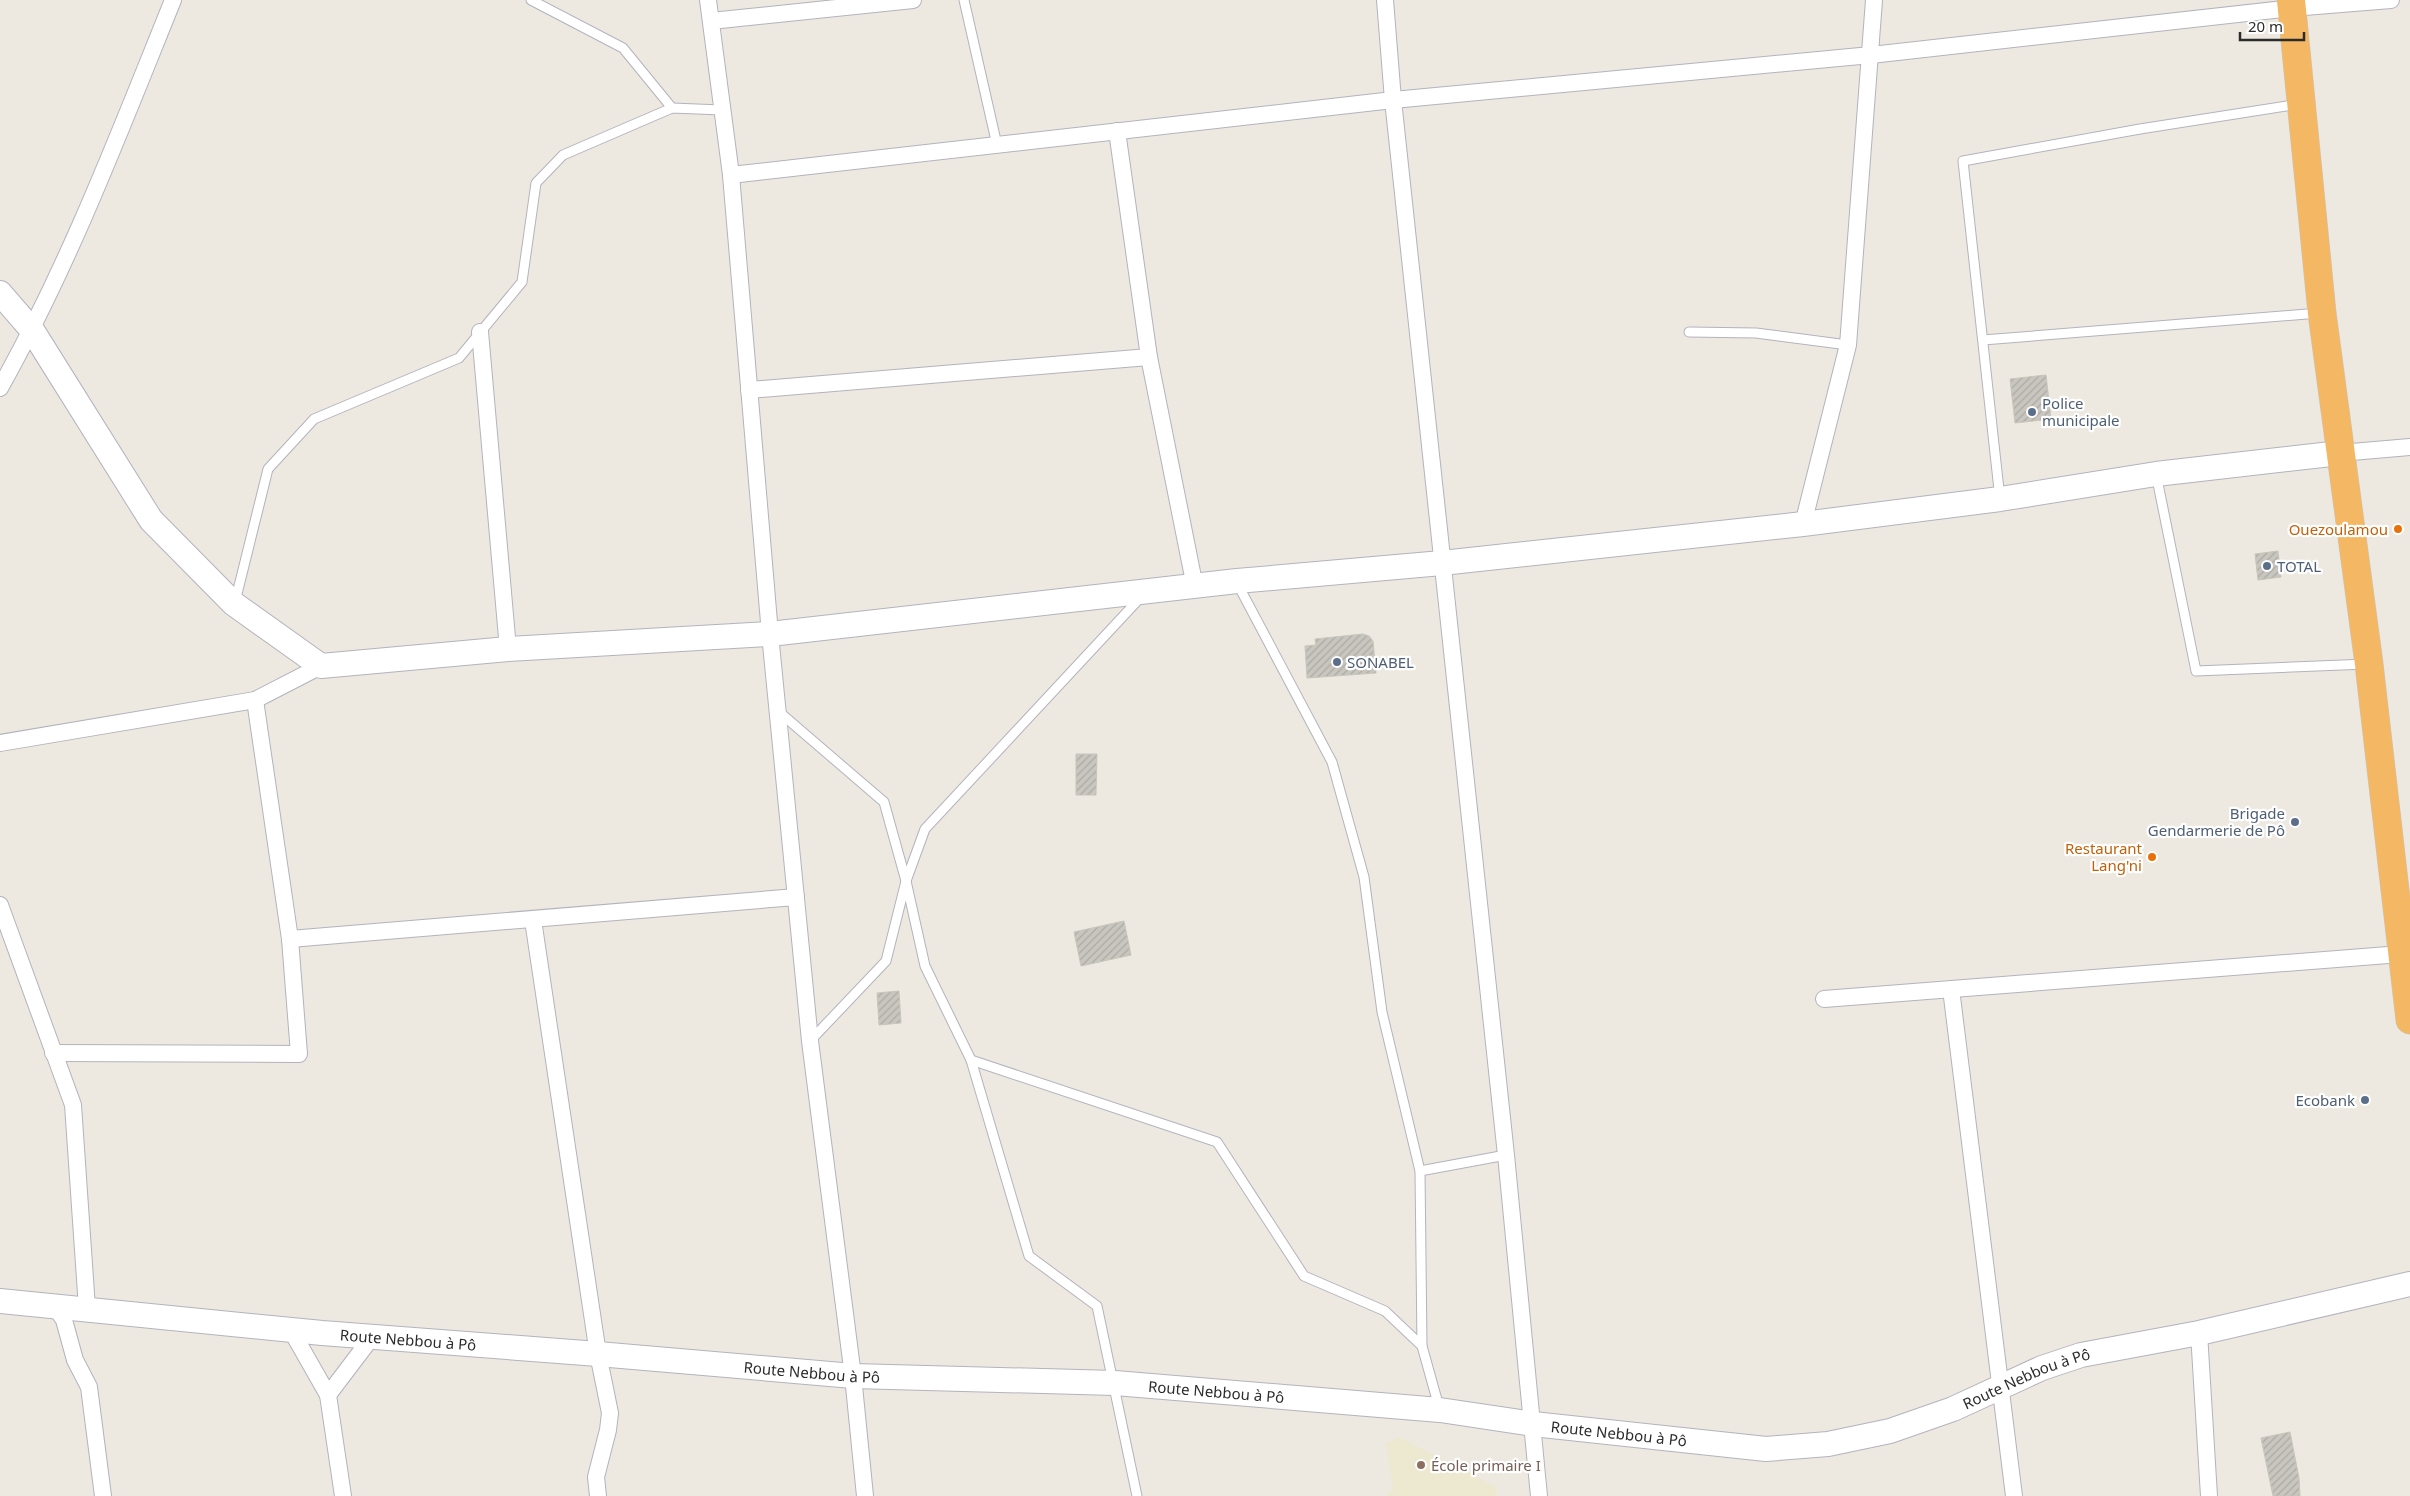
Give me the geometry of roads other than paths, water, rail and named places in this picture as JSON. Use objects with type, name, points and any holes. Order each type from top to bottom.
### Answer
[{"type":"highway","points":[[2291,4],[2322,313],[2369,664],[2405,954],[2410,1020]]},
{"type":"street","points":[[0,388],[32,330],[122,124],[173,0]]},
{"type":"street","points":[[708,0],[731,175],[770,634],[810,1041],[853,1376],[865,1496]]},
{"type":"street","points":[[710,21],[913,0]]},
{"type":"street","points":[[1385,0],[1393,100],[1506,1155],[1539,1496]]},
{"type":"street","points":[[1803,524],[1848,345],[1874,0]]},
{"type":"street","points":[[731,175],[1393,100],[1871,56],[2291,4],[2391,0]]},
{"type":"street","points":[[1117,131],[1149,356],[1195,587]]},
{"type":"street","points":[[0,293],[32,330],[151,520],[234,604],[321,666]]},
{"type":"street","points":[[480,332],[508,649]]},
{"type":"street","points":[[749,390],[1149,356]]},
{"type":"street","points":[[0,743],[255,700],[321,666],[508,649],[770,634],[1145,593],[1237,581],[1442,563],[1803,524],[2000,499],[2156,474],[2410,447]]},
{"type":"street","points":[[53,1053],[299,1054],[290,939],[255,700]]},
{"type":"street","points":[[290,939],[796,897]]},
{"type":"street","points":[[0,905],[73,1104],[87,1308]]},
{"type":"street","points":[[533,920],[598,1354],[610,1413],[608,1430],[596,1477],[598,1496]]},
{"type":"street","points":[[1824,999],[2405,954]]},
{"type":"street","points":[[1951,989],[2014,1496]]},
{"type":"street","name":"Route Nebbou à Pô","points":[[7,1304],[54,1305],[291,1330],[853,1376],[1115,1383],[1440,1410],[1532,1424],[1766,1449],[1828,1444],[1890,1431],[1953,1409],[2042,1368],[2081,1354],[2199,1333],[2410,1284]]},
{"type":"street","points":[[54,1305],[64,1320],[76,1360],[90,1387],[102,1496]]},
{"type":"street","points":[[291,1330],[328,1394],[343,1496]]},
{"type":"street","points":[[2199,1333],[2209,1496]]},
{"type":"street","points":[[328,1394],[372,1337]]},
{"type":"lane","points":[[531,0],[623,48],[672,108]]},
{"type":"lane","points":[[964,0],[997,145]]},
{"type":"lane","points":[[2000,499],[1963,161],[2140,129],[2300,103]]},
{"type":"lane","points":[[234,604],[268,469],[314,419],[459,358],[522,282],[536,184],[563,155],[672,108],[722,110]]},
{"type":"lane","points":[[1982,340],[2322,313]]},
{"type":"lane","points":[[1689,332],[1756,333],[1848,345]]},
{"type":"lane","points":[[2156,474],[2196,671],[2369,664]]},
{"type":"lane","points":[[1237,581],[1332,762],[1364,877],[1382,1012],[1420,1171],[1422,1346],[1440,1410]]},
{"type":"lane","points":[[810,1041],[886,961],[906,881],[925,829],[1145,593]]},
{"type":"lane","points":[[778,711],[884,802],[906,881],[925,966],[970,1060],[1029,1256],[1098,1306],[1137,1496]]},
{"type":"lane","points":[[970,1060],[1217,1142],[1304,1276],[1385,1311],[1422,1346]]},
{"type":"lane","points":[[1420,1171],[1506,1155]]},
{"type":"place","name":"Police municipale","points":[[2032,412]]},
{"type":"place","name":"Ouezoulamou","points":[[2398,529]]},
{"type":"place","name":"TOTAL","points":[[2267,566]]},
{"type":"place","name":"SONABEL","points":[[1337,662]]},
{"type":"place","name":"Brigade Gendarmerie de Pô","points":[[2295,822]]},
{"type":"place","name":"Restaurant Lang'ni","points":[[2152,857]]},
{"type":"place","name":"Ecobank","points":[[2365,1100]]},
{"type":"place","name":"École primaire I","points":[[1421,1465]]}]
